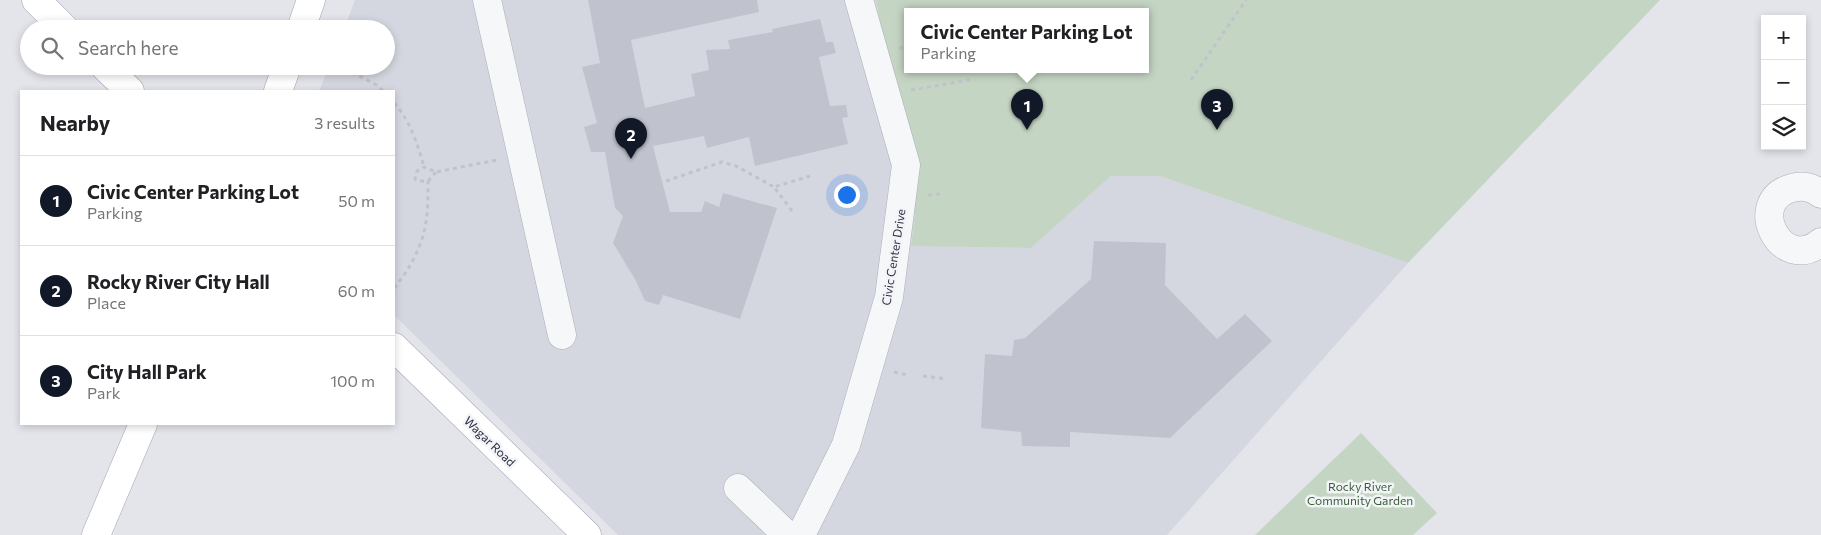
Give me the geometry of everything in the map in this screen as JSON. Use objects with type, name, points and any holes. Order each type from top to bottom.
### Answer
[{"type":"main road","points":[[36,0],[56,20]]},
{"type":"main road","points":[[304,20],[312,0]]},
{"type":"main road","points":[[113,75],[129,90]]},
{"type":"main road","points":[[278,90],[284,75]]},
{"type":"main road","name":"Wagar Road","points":[[395,348],[587,535]]},
{"type":"main road","points":[[96,535],[143,425]]},
{"type":"street","points":[[488,0],[562,334]]},
{"type":"street","name":"Civic Center Drive","points":[[801,535],[846,445],[890,297],[906,165],[859,0]]},
{"type":"street","points":[[1821,194],[1810,187],[1799,186],[1789,189],[1780,194],[1773,202],[1769,212],[1769,222],[1772,232],[1778,240],[1796,250],[1816,246],[1821,242]]},
{"type":"street","points":[[738,488],[787,535]]},
{"type":"path","points":[[1191,80],[1246,0]]},
{"type":"path","points":[[358,75],[377,85],[382,90]]},
{"type":"path","points":[[926,87],[970,80]]},
{"type":"path","points":[[395,104],[417,142],[424,167]]},
{"type":"path","points":[[424,167],[436,172],[497,160]]},
{"type":"path","points":[[666,181],[722,162],[736,166],[774,187],[792,211]]},
{"type":"path","points":[[424,167],[417,171],[416,178],[420,181],[428,181]]},
{"type":"path","points":[[395,287],[416,253],[424,232],[428,181],[436,172]]},
{"type":"path","points":[[774,187],[810,176]]},
{"type":"path","points":[[923,376],[946,379]]},
{"type":"shaded area","points":[[355,0],[876,0],[915,212],[911,245],[1031,248],[1111,176],[1160,176],[1408,263],[1167,535],[618,535],[395,316],[395,90],[319,90],[325,75],[395,75],[395,20],[347,20]]},
{"type":"green space","points":[[876,0],[1660,0],[1408,263],[1160,176],[1111,176],[1031,248],[911,246],[915,212]]},
{"type":"green space","name":"Rocky River Community Garden","points":[[1361,433],[1437,513],[1413,535],[1255,535]]},
{"type":"building","points":[[588,0],[757,0],[759,12],[631,40],[645,108],[695,96],[691,74],[709,70],[706,50],[730,49],[728,40],[773,32],[772,29],[820,19],[826,42],[833,42],[836,53],[819,57],[830,106],[846,105],[848,117],[842,118],[848,144],[755,166],[749,137],[707,148],[704,136],[653,146],[670,212],[701,212],[705,201],[719,207],[723,193],[777,208],[740,319],[663,295],[659,305],[645,301],[636,281],[613,243],[623,216],[615,208],[605,152],[591,152],[584,127],[597,123],[582,67],[600,63]]},
{"type":"building","points":[[1094,241],[1166,243],[1165,285],[1217,339],[1245,314],[1272,341],[1170,438],[1070,432],[1070,447],[1022,446],[1021,432],[981,428],[985,354],[1012,356],[1014,340],[1025,338],[1091,279]]},
{"type":"place","name":"Civic Center Parking Lot","points":[[1027,130]]},
{"type":"place","name":"City Hall Park","points":[[1217,130]]},
{"type":"place","name":"Rocky River City Hall","points":[[631,159]]}]
